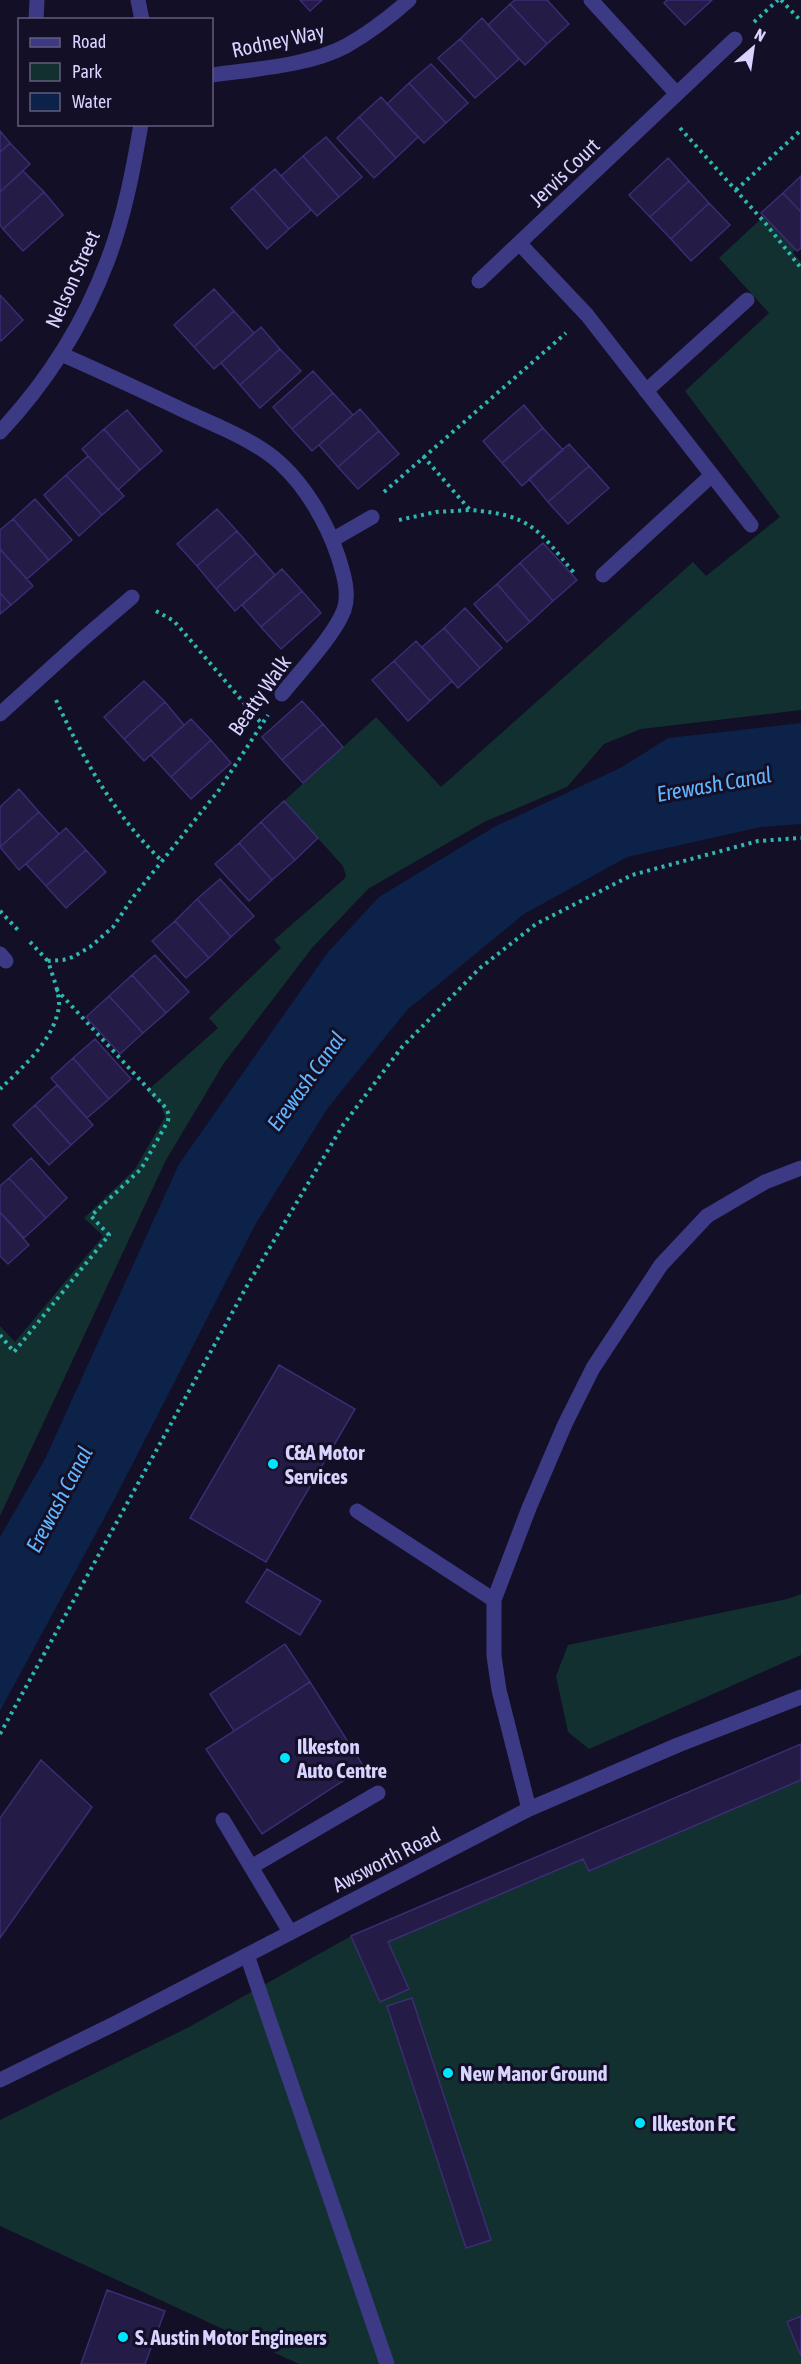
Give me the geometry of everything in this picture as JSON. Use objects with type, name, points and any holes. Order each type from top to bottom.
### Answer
[{"type":"street","points":[[36,18],[37,0]]},
{"type":"street","points":[[138,0],[142,18]]},
{"type":"street","name":"Rodney Way","points":[[213,75],[290,63],[344,47],[387,20],[409,0]]},
{"type":"street","points":[[591,0],[676,93]]},
{"type":"street","name":"Jervis Court","points":[[479,281],[735,39]]},
{"type":"street","name":"Nelson Street","points":[[0,432],[34,393],[61,354],[100,279],[126,197],[141,126]]},
{"type":"street","points":[[519,243],[586,315],[752,525]]},
{"type":"street","points":[[646,391],[747,300]]},
{"type":"street","name":"Beatty Walk","points":[[61,354],[206,420],[266,453],[294,478],[333,540],[346,590],[345,608],[339,620],[282,694]]},
{"type":"street","points":[[603,575],[712,475]]},
{"type":"street","points":[[333,540],[372,517]]},
{"type":"street","points":[[0,714],[132,597]]},
{"type":"street","points":[[529,1809],[499,1690],[494,1656],[494,1600],[565,1424],[588,1377],[661,1265],[707,1216],[765,1182],[801,1168]]},
{"type":"street","points":[[357,1510],[494,1600]]},
{"type":"street","name":"Awsworth Road","points":[[0,2080],[116,2023],[529,1809],[678,1745],[801,1697]]},
{"type":"street","points":[[251,1867],[378,1793]]},
{"type":"street","points":[[223,1820],[290,1932]]},
{"type":"street","points":[[247,1955],[387,2364]]},
{"type":"path","points":[[781,0],[801,21]]},
{"type":"path","points":[[661,108],[736,190],[801,268]]},
{"type":"path","points":[[736,190],[801,130]]},
{"type":"path","points":[[586,315],[372,503],[372,517],[387,523],[436,512],[470,510],[511,515],[536,529],[588,589],[603,575]]},
{"type":"path","points":[[423,456],[470,510]]},
{"type":"path","points":[[132,597],[174,621],[262,724]]},
{"type":"path","points":[[44,674],[76,743],[114,806],[137,837],[162,861]]},
{"type":"path","name":"Beatty Walk","points":[[0,1089],[21,1069],[49,1034],[59,1005],[48,961],[73,957],[90,947],[113,927],[134,896],[219,790],[282,694]]},
{"type":"path","points":[[0,1734],[248,1284],[343,1125],[402,1047],[480,968],[536,924],[632,875],[758,841],[801,838]]},
{"type":"path","points":[[0,1335],[15,1352],[109,1235],[91,1216],[141,1169],[168,1121],[169,1115],[166,1107],[56,989]]},
{"type":"green space","points":[[764,216],[795,249],[793,253],[801,262],[801,710],[641,729],[604,744],[567,787],[484,822],[368,889],[312,948],[224,1063],[166,1160],[0,1516],[0,1326],[15,1342],[103,1236],[84,1218],[135,1169],[165,1117],[161,1105],[147,1091],[218,1028],[209,1018],[281,948],[274,940],[346,876],[343,866],[284,801],[376,717],[441,787],[693,562],[706,576],[780,517],[685,391],[769,313],[719,258]]},
{"type":"green space","points":[[801,1594],[801,1655],[589,1749],[568,1732],[556,1676],[568,1645],[787,1599]]},
{"type":"green space","name":"New Manor Ground","points":[[801,1744],[801,2364],[299,2364],[0,2226],[0,2120],[189,2027],[351,1936]]},
{"type":"water","name":"Erewash Canal","points":[[801,723],[801,824],[761,827],[627,857],[524,914],[407,1010],[327,1109],[255,1225],[114,1500],[0,1711],[0,1537],[45,1459],[179,1164],[328,952],[379,897],[494,827],[622,767],[668,738]]},
{"type":"building","points":[[300,0],[322,0],[310,11]]},
{"type":"building","points":[[515,0],[547,0],[569,24],[547,44],[510,4]]},
{"type":"building","points":[[667,0],[712,0],[685,25],[664,3]]},
{"type":"building","points":[[510,4],[547,44],[525,65],[488,25]]},
{"type":"building","points":[[482,18],[519,59],[497,79],[460,39]]},
{"type":"building","points":[[460,39],[497,79],[475,98],[438,58]]},
{"type":"building","points":[[431,64],[468,103],[446,123],[409,83]]},
{"type":"building","points":[[409,83],[446,123],[424,143],[387,104]]},
{"type":"building","points":[[381,97],[418,137],[396,158],[359,117]]},
{"type":"building","points":[[359,117],[396,158],[374,178],[337,138]]},
{"type":"building","points":[[0,131],[10,143],[0,152]]},
{"type":"building","points":[[326,137],[362,177],[339,197],[303,156]]},
{"type":"building","points":[[10,143],[30,164],[0,192],[0,152]]},
{"type":"building","points":[[303,156],[339,197],[317,216],[281,176]]},
{"type":"building","points":[[668,158],[689,181],[650,217],[629,195]]},
{"type":"building","points":[[275,169],[311,210],[289,229],[253,188]]},
{"type":"building","points":[[23,171],[44,192],[3,229],[0,225],[0,192]]},
{"type":"building","points":[[801,176],[801,212],[783,193]]},
{"type":"building","points":[[689,181],[709,203],[671,239],[650,217]]},
{"type":"building","points":[[253,188],[289,229],[267,249],[231,208]]},
{"type":"building","points":[[44,192],[63,215],[23,251],[3,229]]},
{"type":"building","points":[[783,193],[801,212],[801,248],[797,251],[761,213]]},
{"type":"building","points":[[709,203],[730,225],[691,261],[671,239]]},
{"type":"building","points":[[214,289],[234,311],[194,347],[174,325]]},
{"type":"building","points":[[0,295],[23,320],[1,341],[0,340]]},
{"type":"building","points":[[234,311],[254,333],[214,369],[194,347]]},
{"type":"building","points":[[261,327],[280,349],[240,385],[221,363]]},
{"type":"building","points":[[280,349],[301,371],[260,408],[240,385]]},
{"type":"building","points":[[313,371],[333,393],[292,429],[273,407]]},
{"type":"building","points":[[333,393],[353,415],[312,451],[292,429]]},
{"type":"building","points":[[524,405],[543,428],[502,463],[483,441]]},
{"type":"building","points":[[360,409],[379,431],[338,467],[319,445]]},
{"type":"building","points":[[127,410],[162,451],[140,470],[104,429]]},
{"type":"building","points":[[543,428],[563,450],[522,486],[502,463]]},
{"type":"building","points":[[104,429],[140,470],[118,490],[82,449]]},
{"type":"building","points":[[379,431],[399,454],[358,489],[338,467]]},
{"type":"building","points":[[569,444],[589,466],[548,502],[529,479]]},
{"type":"building","points":[[88,456],[124,496],[102,515],[66,475]]},
{"type":"building","points":[[589,466],[609,488],[568,524],[548,502]]},
{"type":"building","points":[[66,475],[102,515],[79,536],[44,495]]},
{"type":"building","points":[[35,499],[72,540],[49,560],[13,519]]},
{"type":"building","points":[[217,509],[237,531],[197,566],[177,544]]},
{"type":"building","points":[[13,519],[49,560],[27,579],[0,549],[0,530]]},
{"type":"building","points":[[237,531],[256,553],[216,589],[197,566]]},
{"type":"building","points":[[543,543],[577,580],[553,601],[520,563]]},
{"type":"building","points":[[0,549],[33,586],[11,605],[0,593]]},
{"type":"building","points":[[256,553],[275,575],[235,611],[216,589]]},
{"type":"building","points":[[520,563],[553,601],[530,622],[497,584]]},
{"type":"building","points":[[282,569],[302,591],[261,627],[242,605]]},
{"type":"building","points":[[497,584],[530,622],[507,642],[474,604]]},
{"type":"building","points":[[302,591],[321,613],[281,649],[261,627]]},
{"type":"building","points":[[0,593],[11,605],[0,614]]},
{"type":"building","points":[[465,608],[502,648],[480,668],[444,628]]},
{"type":"building","points":[[444,628],[480,668],[458,688],[422,647]]},
{"type":"building","points":[[416,641],[452,681],[430,701],[394,661]]},
{"type":"building","points":[[394,661],[430,701],[408,721],[372,680]]},
{"type":"building","points":[[144,681],[165,702],[124,739],[104,717]]},
{"type":"building","points":[[302,701],[323,724],[282,760],[262,737]]},
{"type":"building","points":[[165,702],[184,725],[144,761],[124,739]]},
{"type":"building","points":[[191,719],[211,740],[171,777],[151,755]]},
{"type":"building","points":[[323,724],[343,747],[303,783],[282,760]]},
{"type":"building","points":[[211,740],[231,763],[191,799],[171,777]]},
{"type":"building","points":[[19,789],[39,812],[0,847],[0,807]]},
{"type":"building","points":[[284,801],[318,838],[295,860],[261,822]]},
{"type":"building","points":[[39,812],[59,834],[19,870],[0,847]]},
{"type":"building","points":[[261,822],[295,860],[272,880],[239,843]]},
{"type":"building","points":[[66,828],[86,850],[46,886],[26,864]]},
{"type":"building","points":[[239,843],[272,880],[249,901],[215,864]]},
{"type":"building","points":[[86,850],[106,872],[66,908],[46,886]]},
{"type":"building","points":[[220,879],[254,916],[231,937],[197,899]]},
{"type":"building","points":[[197,899],[231,937],[209,958],[175,921]]},
{"type":"building","points":[[175,921],[209,958],[186,978],[152,941]]},
{"type":"building","points":[[155,955],[189,992],[166,1013],[132,975]]},
{"type":"building","points":[[132,975],[166,1013],[143,1033],[109,996]]},
{"type":"building","points":[[109,996],[143,1033],[120,1054],[86,1017]]},
{"type":"building","points":[[95,1039],[131,1079],[109,1099],[73,1058]]},
{"type":"building","points":[[73,1058],[109,1099],[87,1118],[51,1078]]},
{"type":"building","points":[[57,1085],[93,1125],[71,1145],[35,1105]]},
{"type":"building","points":[[35,1105],[71,1145],[49,1165],[13,1125]]},
{"type":"building","points":[[31,1158],[67,1198],[46,1218],[9,1178]]},
{"type":"building","points":[[9,1178],[46,1218],[24,1238],[0,1212],[0,1186]]},
{"type":"building","points":[[0,1212],[29,1245],[8,1264],[0,1256]]},
{"type":"building","name":"C&A Motor Services","points":[[279,1365],[355,1409],[266,1562],[190,1518]]},
{"type":"building","points":[[267,1569],[321,1601],[300,1635],[246,1602]]},
{"type":"building","points":[[285,1644],[310,1682],[234,1731],[210,1694]]},
{"type":"building","name":"Ilkeston Auto Centre","points":[[310,1682],[364,1767],[262,1834],[206,1749]]},
{"type":"building","points":[[801,1744],[801,1780],[589,1871],[583,1859],[388,1942],[409,1989],[380,2002],[351,1936]]},
{"type":"building","points":[[41,1760],[92,1807],[0,1938],[0,1818]]},
{"type":"building","points":[[412,1998],[491,2240],[466,2248],[387,2006]]},
{"type":"building","name":"S. Austin Motor Engineers","points":[[107,2290],[165,2311],[145,2364],[81,2364]]},
{"type":"building","points":[[801,2316],[801,2356],[787,2322]]},
{"type":"place","name":"C&A Motor Services","points":[[273,1464]]},
{"type":"place","name":"Ilkeston Auto Centre","points":[[285,1758]]},
{"type":"place","name":"New Manor Ground","points":[[448,2073]]},
{"type":"place","name":"Ilkeston FC","points":[[640,2123]]},
{"type":"place","name":"S. Austin Motor Engineers","points":[[123,2337]]}]
